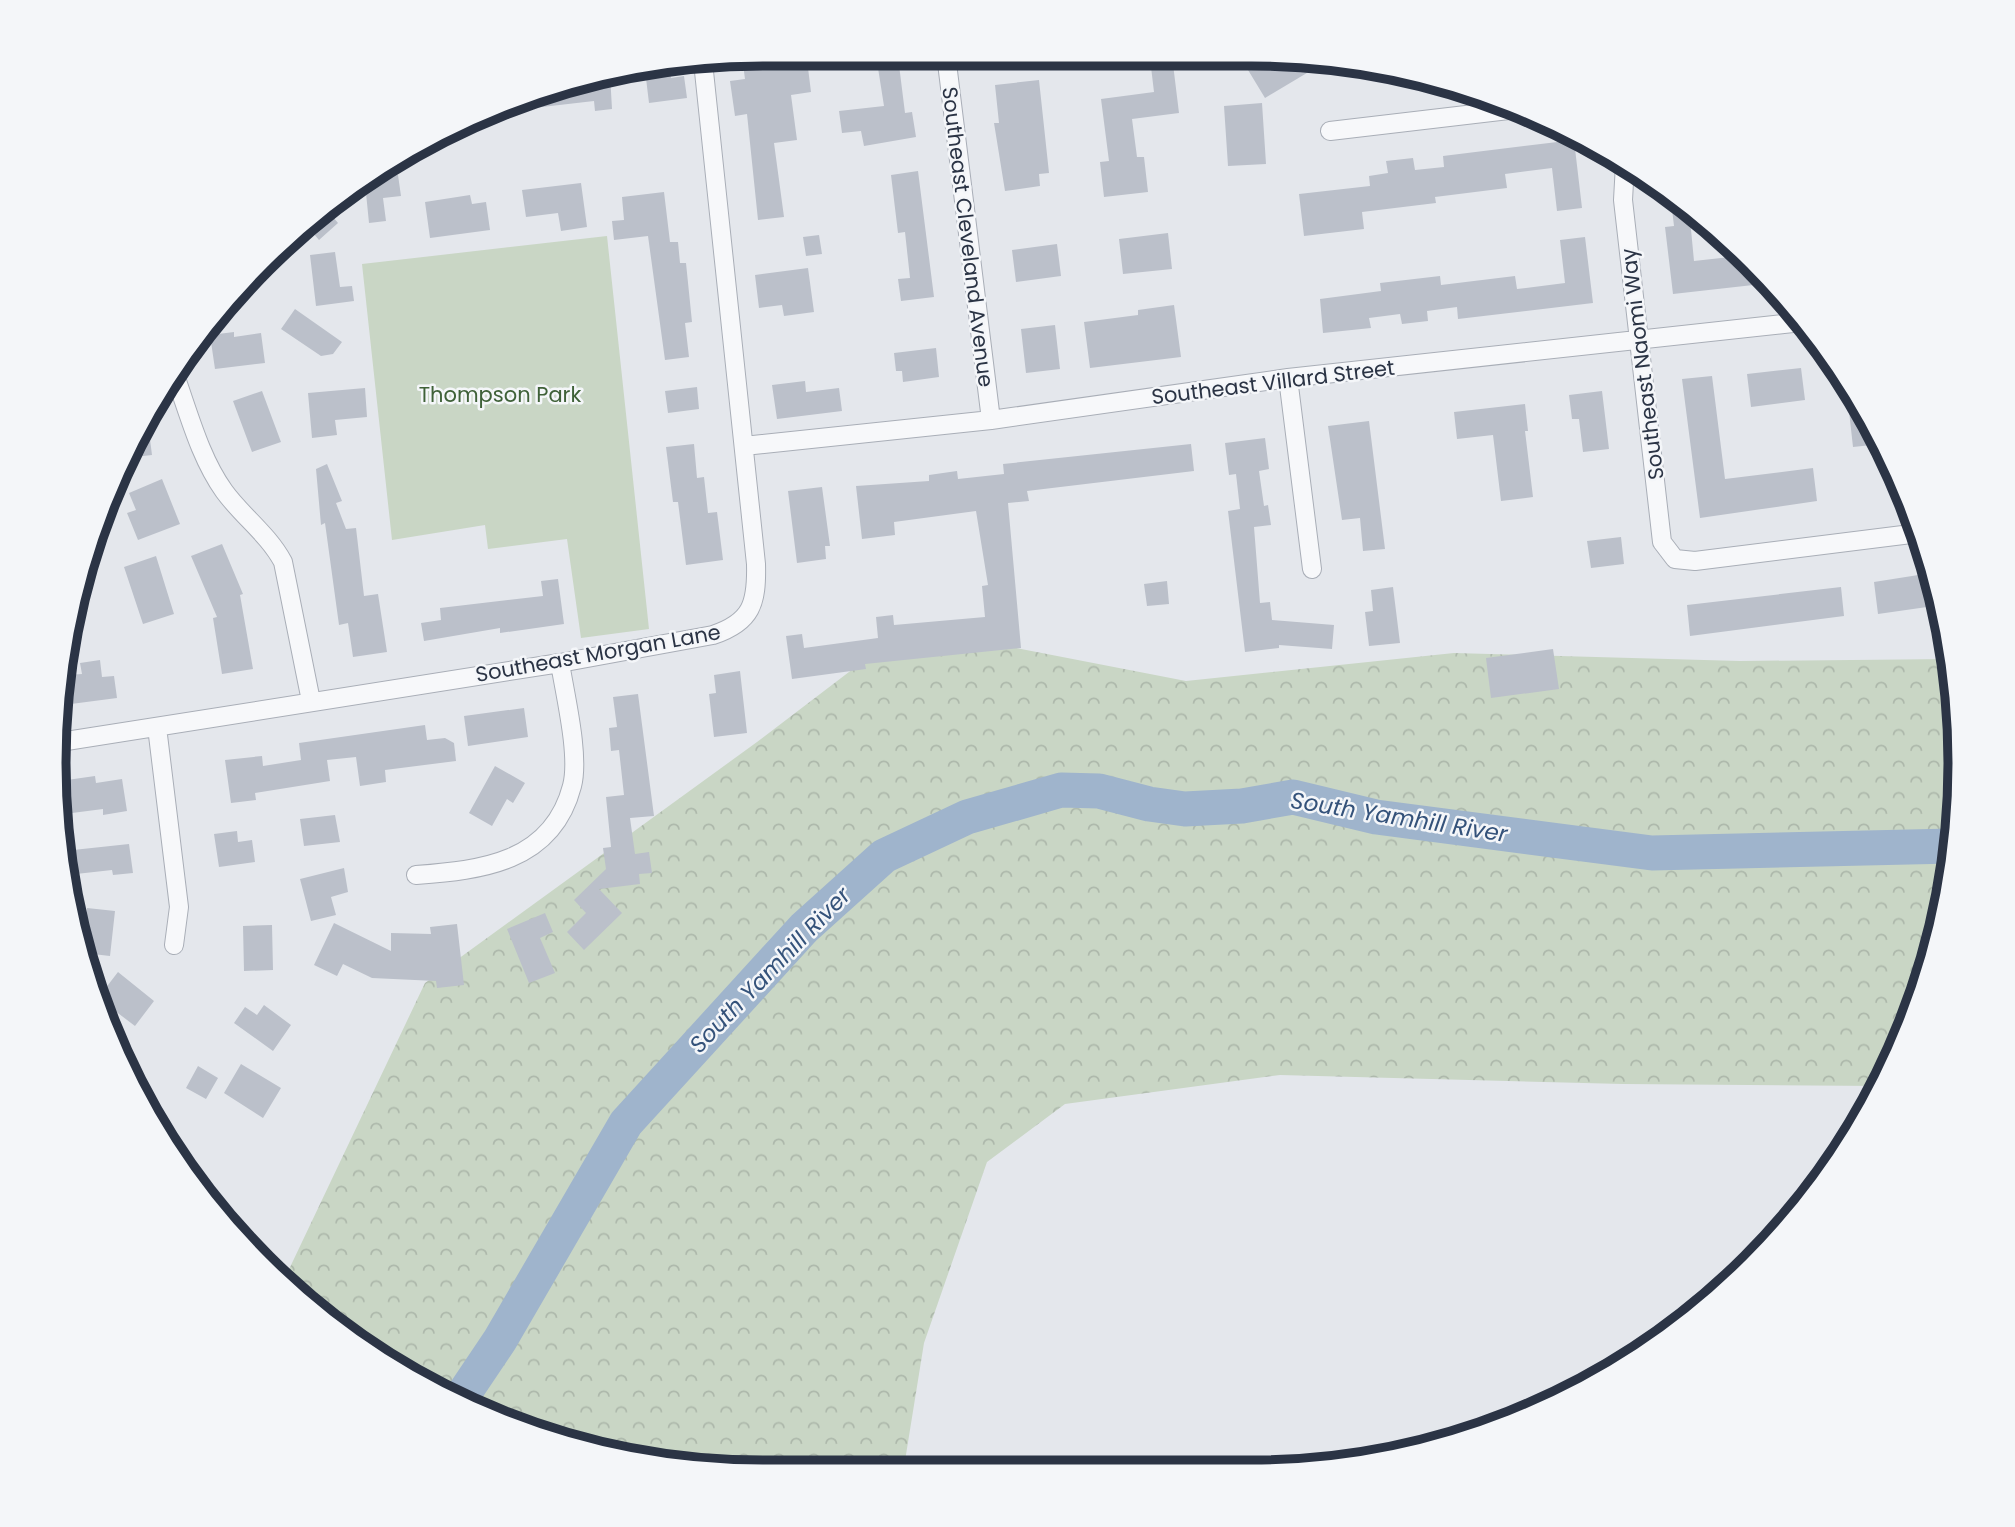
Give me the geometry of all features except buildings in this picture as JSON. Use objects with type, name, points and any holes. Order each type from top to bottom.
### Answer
[{"type":"street","name":"Southeast Cleveland Avenue","points":[[947,66],[991,420]]},
{"type":"street","name":"Southeast Morgan Lane","points":[[67,741],[560,663],[713,635],[736,627],[749,610],[757,586],[704,69]]},
{"type":"street","points":[[1330,131],[1497,111]]},
{"type":"street","name":"Southeast Naomi Way","points":[[1624,175],[1623,200],[1662,542],[1675,558],[1695,561],[1910,534]]},
{"type":"street","name":"Southeast Villard Street","points":[[744,446],[991,420],[1288,378],[1791,323]]},
{"type":"street","points":[[1288,378],[1312,569]]},
{"type":"street","points":[[179,385],[206,458],[222,489],[275,547],[283,562],[311,701]]},
{"type":"street","points":[[416,875],[470,871],[500,864],[534,846],[554,824],[572,786],[571,733],[560,663]]},
{"type":"street","points":[[157,727],[179,907],[174,945]]},
{"type":"green space","name":"Thompson Park","points":[[607,236],[649,629],[581,638],[567,539],[488,549],[485,525],[392,540],[362,264]]},
{"type":"green space","points":[[908,627],[1186,681],[1454,653],[1740,661],[1941,659],[1947,718],[1947,809],[1943,854],[1925,944],[1912,988],[1869,1086],[1623,1084],[1280,1075],[1065,1104],[987,1162],[924,1343],[905,1460],[718,1459],[673,1455],[583,1437],[539,1424],[455,1389],[376,1343],[304,1288],[288,1272],[425,983],[757,742]]},
{"type":"waterway","name":"South Yamhill River","points":[[464,1393],[500,1340],[626,1123],[804,928],[884,856],[967,817],[1061,790],[1099,791],[1149,804],[1185,809],[1242,806],[1293,797],[1376,817],[1652,853],[1944,846]]}]
